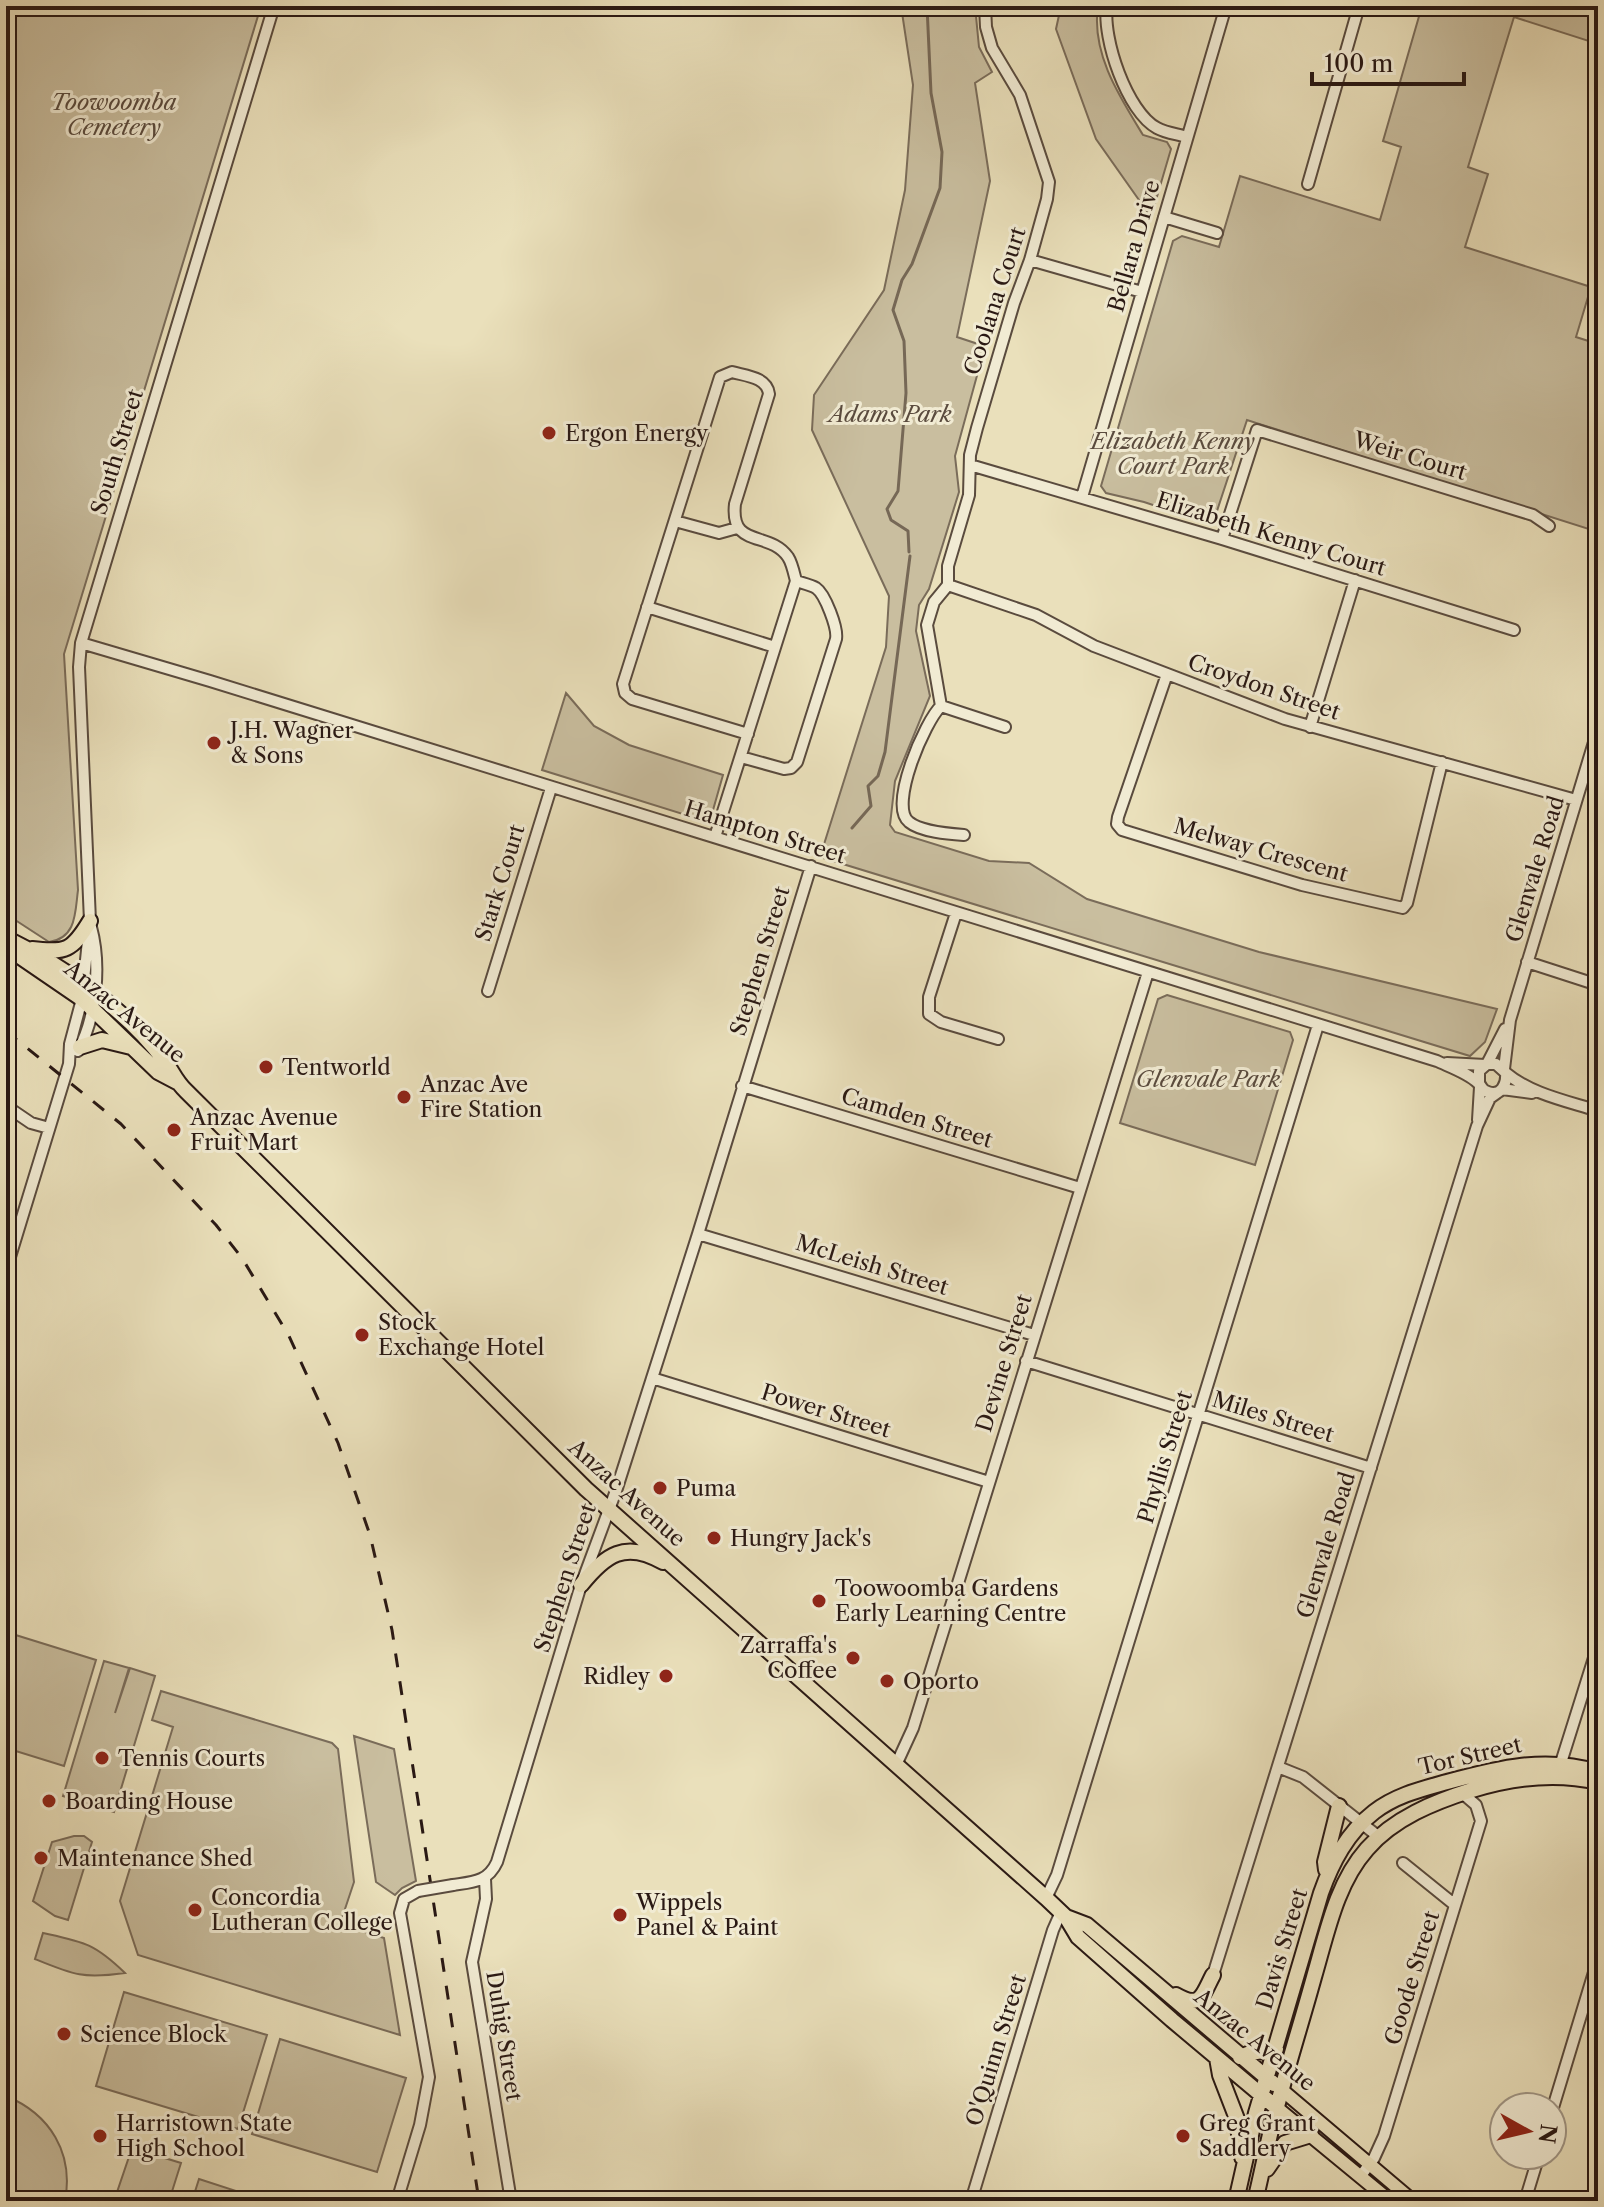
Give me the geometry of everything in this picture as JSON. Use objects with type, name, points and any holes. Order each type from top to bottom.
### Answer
[{"type":"highway","points":[[28,949],[61,951],[70,948],[90,921]]},
{"type":"highway","name":"Anzac Avenue","points":[[6,938],[28,949],[88,995],[164,1060],[177,1082],[492,1397],[608,1507],[1046,1898],[1064,1915],[1078,1937],[1277,2108]]},
{"type":"highway","name":"Anzac Avenue","points":[[6,947],[88,995],[158,1072],[177,1082]]},
{"type":"highway","points":[[80,1047],[102,1040],[135,1048]]},
{"type":"highway","points":[[581,1585],[598,1564],[620,1552],[632,1551],[655,1558],[681,1572]]},
{"type":"highway","name":"Tor Street","points":[[1361,1824],[1391,1801],[1416,1790],[1512,1765],[1598,1772]]},
{"type":"highway","name":"Tor Street","points":[[1379,1837],[1409,1816],[1462,1793],[1506,1780],[1559,1770],[1598,1782]]},
{"type":"highway","points":[[1326,1878],[1325,1862],[1339,1806]]},
{"type":"highway","name":"Davis Street","points":[[1236,2201],[1261,2095],[1326,1878],[1343,1846],[1361,1824]]},
{"type":"highway","name":"Davis Street","points":[[1255,2201],[1277,2108],[1342,1886],[1358,1860],[1379,1837]]},
{"type":"highway","name":"Anzac Avenue","points":[[1064,1915],[1087,1925],[1282,2090]]},
{"type":"highway","points":[[1151,1982],[1190,2003],[1203,1996],[1213,1975]]},
{"type":"highway","points":[[1240,2057],[1276,2049]]},
{"type":"highway","points":[[1217,2058],[1220,2075],[1237,2119],[1243,2169]]},
{"type":"highway","points":[[1261,2177],[1285,2143],[1311,2135]]},
{"type":"main road","name":"Anzac Avenue","points":[[1282,2090],[1413,2201]]},
{"type":"main road","name":"Anzac Avenue","points":[[1277,2108],[1390,2201]]},
{"type":"street","name":"South Street","points":[[69,1064],[80,1047],[88,995],[90,921],[79,667],[81,643],[274,6]]},
{"type":"street","name":"Coolana Court","points":[[941,706],[927,625],[934,602],[948,585],[948,566],[969,495],[970,465],[977,428],[1009,317],[1030,260],[1049,182],[1020,95],[992,48],[986,27],[985,6]]},
{"type":"street","points":[[1107,6],[1106,30],[1122,84],[1147,120],[1157,128],[1187,137]]},
{"type":"street","name":"Bellara Drive","points":[[1082,497],[1226,6]]},
{"type":"street","points":[[1308,184],[1359,6]]},
{"type":"street","points":[[1164,217],[1217,233]]},
{"type":"street","points":[[1030,260],[1142,292]]},
{"type":"street","points":[[715,837],[741,757],[796,581],[788,557],[781,550],[747,536],[733,520],[735,504],[769,394],[763,381],[732,372],[720,377],[623,684],[625,693],[632,699],[748,734]]},
{"type":"street","name":"Weir Court","points":[[1222,539],[1257,430],[1533,515],[1549,526]]},
{"type":"street","name":"Elizabeth Kenny Court","points":[[970,465],[1514,630]]},
{"type":"street","points":[[675,521],[719,533],[737,528]]},
{"type":"street","points":[[1310,727],[1355,580]]},
{"type":"street","points":[[741,757],[784,769],[791,768],[797,762],[836,639],[837,632],[822,595],[817,588],[796,581]]},
{"type":"street","name":"Croydon Street","points":[[948,585],[1036,615],[1094,646],[1310,727],[1576,800]]},
{"type":"street","points":[[647,607],[775,647]]},
{"type":"street","name":"Hampton Street","points":[[81,643],[1437,1061],[1486,1065]]},
{"type":"street","name":"Melway Crescent","points":[[1167,674],[1118,817],[1117,824],[1122,830],[1302,885],[1403,908],[1407,903],[1442,762]]},
{"type":"street","points":[[964,835],[943,834],[909,823],[902,813],[903,785],[928,722],[941,706],[1005,727]]},
{"type":"street","name":"Glenvale Road","points":[[1505,1071],[1510,1020],[1598,729]]},
{"type":"street","name":"Stark Court","points":[[488,991],[551,788]]},
{"type":"street","name":"Stephen Street","points":[[485,1879],[497,1862],[581,1585],[652,1378],[811,866]]},
{"type":"street","points":[[956,913],[929,997],[929,1014],[941,1022],[998,1039]]},
{"type":"street","points":[[1527,962],[1598,985]]},
{"type":"street","name":"Devine Street","points":[[896,1765],[913,1728],[1148,972]]},
{"type":"street","name":"South Street","points":[[6,1270],[69,1064],[70,1044],[88,995]]},
{"type":"street","name":"Glenvale Road","points":[[1486,1065],[1510,1020]]},
{"type":"street","name":"Phyllis Street","points":[[1046,1898],[1057,1875],[1318,1025]]},
{"type":"street","name":"Hampton Street","points":[[1437,1061],[1480,1085]]},
{"type":"street","points":[[1550,1096],[1500,1090],[1490,1093],[1480,1085],[1478,1075],[1486,1065],[1496,1064],[1518,1082],[1598,1111]]},
{"type":"street","points":[[1500,1090],[1507,1082],[1505,1071]]},
{"type":"street","name":"Glenvale Road","points":[[1477,1126],[1480,1085]]},
{"type":"street","name":"Camden Street","points":[[742,1086],[1080,1188]]},
{"type":"street","name":"Glenvale Road","points":[[1213,1975],[1477,1126],[1490,1098],[1500,1090]]},
{"type":"street","points":[[6,1106],[31,1123],[49,1128]]},
{"type":"street","name":"McLeish Street","points":[[698,1234],[1034,1335]]},
{"type":"street","name":"Miles Street","points":[[1026,1361],[1371,1468]]},
{"type":"street","name":"Power Street","points":[[652,1378],[989,1482]]},
{"type":"street","points":[[1559,1770],[1598,1645]]},
{"type":"street","points":[[1278,1767],[1303,1777],[1379,1837]]},
{"type":"street","name":"Goode Street","points":[[1360,2177],[1370,2165],[1384,2136],[1481,1814],[1462,1793]]},
{"type":"street","points":[[1403,1863],[1455,1905]]},
{"type":"street","points":[[397,2201],[420,2125],[429,2077],[400,1913],[404,1899],[418,1891],[485,1879]]},
{"type":"street","name":"Duhig Street","points":[[485,1879],[486,1899],[472,1962],[511,2201]]},
{"type":"street","name":"O'Quinn Street","points":[[971,2201],[1052,1934],[1064,1915]]},
{"type":"street","points":[[1558,2091],[1598,1959]]},
{"type":"street","points":[[1525,2201],[1534,2171]]},
{"type":"green space","name":"Toowoomba Cemetery","points":[[6,6],[261,6],[64,654],[78,890],[70,930],[58,940],[49,942],[6,914]]},
{"type":"green space","name":"Adams Park","points":[[901,6],[975,6],[979,47],[992,72],[975,83],[990,181],[957,337],[981,345],[980,349],[984,350],[955,456],[959,492],[929,589],[919,605],[916,631],[930,696],[895,781],[890,825],[895,832],[989,861],[1029,863],[1087,899],[1259,952],[1497,1009],[1485,1042],[1470,1056],[820,857],[886,647],[889,596],[812,430],[814,395],[884,290],[905,190],[913,85]]},
{"type":"green space","points":[[1061,6],[1098,6],[1099,40],[1116,89],[1143,135],[1167,142],[1171,149],[1151,217],[1096,139],[1056,29]]},
{"type":"green space","name":"Elizabeth Kenny Court Park","points":[[1422,6],[1598,6],[1598,44],[1514,17],[1468,167],[1488,174],[1465,247],[1591,287],[1576,337],[1598,344],[1598,532],[1247,420],[1214,520],[1204,522],[1106,493],[1101,486],[1173,241],[1182,236],[1219,247],[1240,176],[1380,220],[1401,147],[1383,141]]},
{"type":"green space","points":[[566,693],[594,726],[629,745],[723,775],[711,817],[705,821],[542,770]]},
{"type":"green space","name":"Glenvale Park","points":[[1167,995],[1290,1032],[1293,1040],[1255,1165],[1120,1123],[1158,999]]},
{"type":"green space","points":[[6,1632],[96,1660],[64,1766],[6,1748]]},
{"type":"green space","name":"Tennis Courts","points":[[104,1661],[129,1668],[115,1713],[130,1668],[155,1676],[114,1812],[63,1796]]},
{"type":"green space","points":[[161,1691],[332,1743],[338,1749],[354,1882],[340,1924],[384,1938],[400,2035],[138,1955],[120,1901],[173,1727],[152,1720]]},
{"type":"green space","points":[[354,1736],[394,1749],[416,1881],[395,1895],[376,1882]]},
{"type":"green space","points":[[84,1836],[92,1842],[68,1920],[55,1916],[33,1901],[52,1842]]},
{"type":"green space","points":[[43,1933],[88,1945],[125,1973],[99,1976],[79,1974],[35,1959]]},
{"type":"green space","points":[[124,1992],[267,2035],[238,2129],[96,2086]]},
{"type":"green space","points":[[280,2039],[406,2078],[377,2172],[252,2134]]},
{"type":"green space","points":[[6,2096],[35,2113],[55,2137],[66,2167],[65,2201],[6,2201]]},
{"type":"green space","points":[[132,2148],[181,2163],[169,2201],[114,2201]]},
{"type":"green space","points":[[199,2179],[267,2201],[192,2201]]},
{"type":"waterway","points":[[909,552],[908,531],[891,520],[887,509],[898,491],[906,393],[904,341],[893,310],[940,188],[942,152],[931,93],[927,6]]},
{"type":"waterway","points":[[852,828],[871,806],[868,786],[878,776],[885,752],[910,556]]},
{"type":"railway","points":[[6,1031],[121,1124],[216,1225],[242,1258],[289,1336],[338,1443],[370,1535],[392,1630],[479,2201]]},
{"type":"place","name":"Ergon Energy","points":[[549,433]]},
{"type":"place","name":"J.H. Wagner & Sons","points":[[214,743]]},
{"type":"place","name":"Tentworld","points":[[266,1067]]},
{"type":"place","name":"Anzac Ave Fire Station","points":[[404,1097]]},
{"type":"place","name":"Anzac Avenue Fruit Mart","points":[[174,1130]]},
{"type":"place","name":"Stock Exchange Hotel","points":[[362,1335]]},
{"type":"place","name":"Puma","points":[[660,1488]]},
{"type":"place","name":"Hungry Jack's","points":[[714,1538]]},
{"type":"place","name":"Toowoomba Gardens Early Learning Centre","points":[[819,1601]]},
{"type":"place","name":"Zarraffa's Coffee","points":[[853,1658]]},
{"type":"place","name":"Ridley","points":[[666,1676]]},
{"type":"place","name":"Oporto","points":[[887,1681]]},
{"type":"place","name":"Tennis Courts","points":[[102,1758]]},
{"type":"place","name":"Boarding House","points":[[49,1801]]},
{"type":"place","name":"Maintenance Shed","points":[[41,1858]]},
{"type":"place","name":"Concordia Lutheran College","points":[[195,1910]]},
{"type":"place","name":"Wippels Panel & Paint","points":[[620,1915]]},
{"type":"place","name":"Science Block","points":[[64,2034]]},
{"type":"place","name":"Harristown State High School","points":[[100,2136]]},
{"type":"place","name":"Greg Grant Saddlery","points":[[1183,2136]]}]
